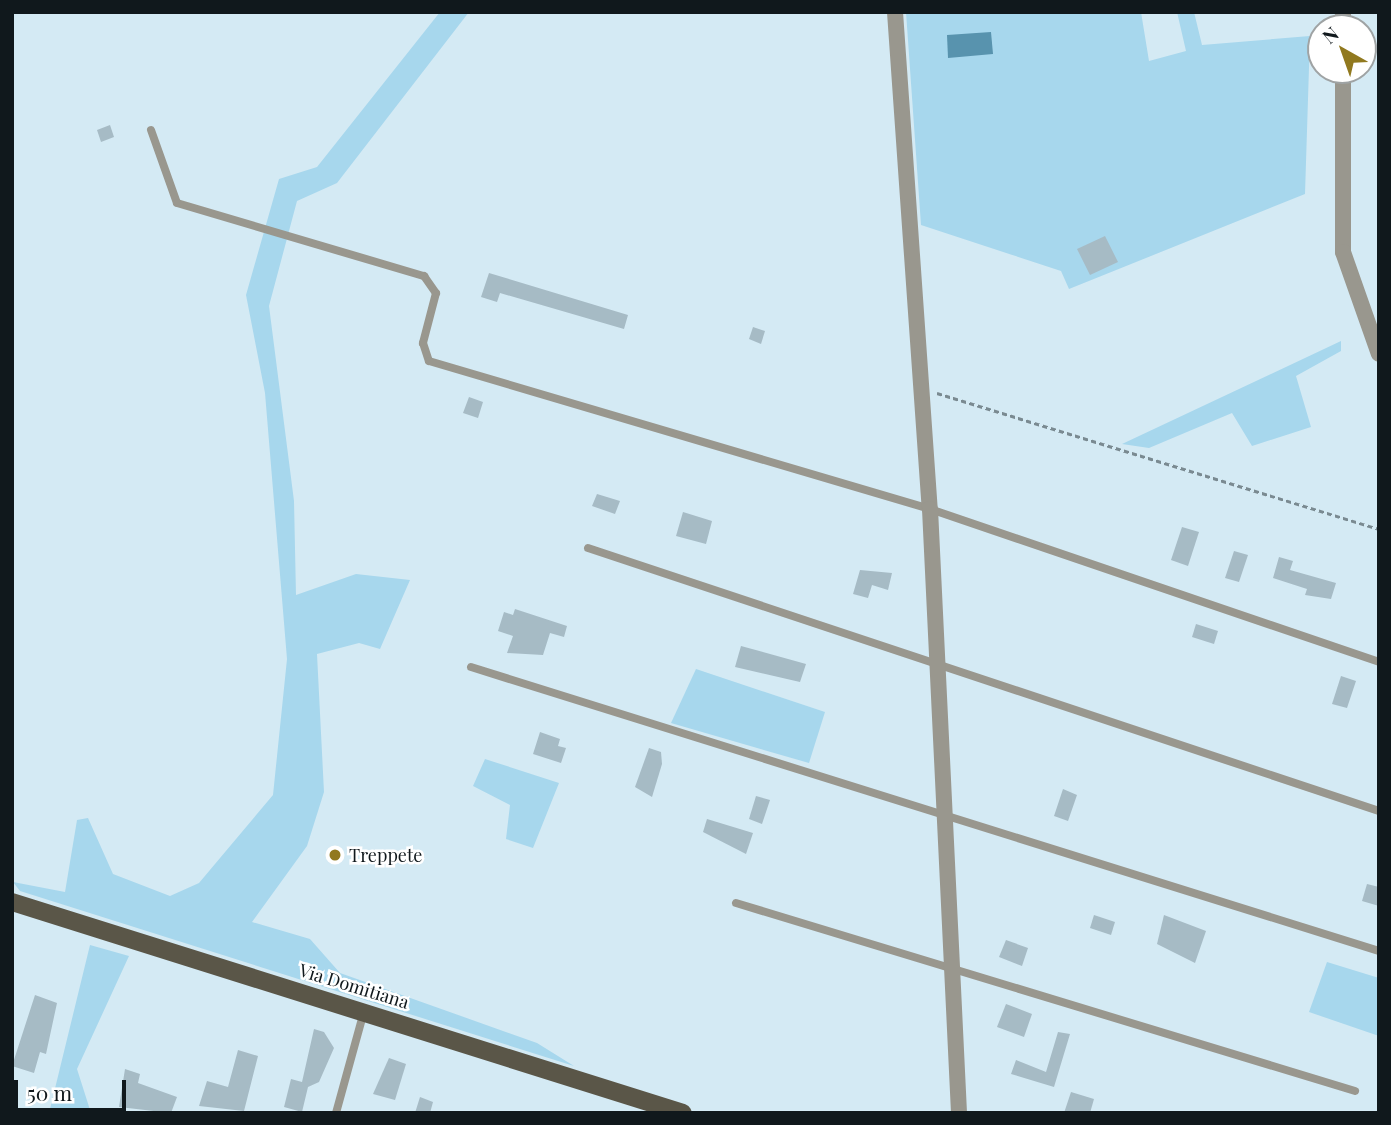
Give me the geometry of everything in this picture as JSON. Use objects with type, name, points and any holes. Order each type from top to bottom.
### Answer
[{"type":"main road","name":"Via Domitiana","points":[[12,902],[683,1113]]},
{"type":"street","points":[[895,12],[930,509],[956,972],[959,1113]]},
{"type":"street","points":[[1343,84],[1343,252],[1379,354]]},
{"type":"lane","points":[[151,130],[177,203],[424,276],[436,293],[423,343],[429,360],[930,509],[1379,662]]},
{"type":"lane","points":[[588,548],[938,662],[1379,811]]},
{"type":"lane","points":[[471,667],[947,813],[1379,951]]},
{"type":"lane","points":[[736,903],[1355,1091]]},
{"type":"lane","points":[[336,1113],[364,1011]]},
{"type":"path","points":[[921,388],[1379,529]]},
{"type":"shaded area","points":[[440,12],[469,12],[337,183],[297,201],[269,306],[294,501],[296,595],[356,574],[410,580],[380,649],[359,643],[317,654],[324,792],[307,846],[252,922],[310,939],[340,973],[537,1043],[574,1066],[20,891],[13,882],[65,892],[77,820],[88,818],[113,874],[170,896],[199,883],[273,795],[287,659],[265,393],[246,295],[279,179],[317,167]]},
{"type":"shaded area","points":[[906,12],[1141,12],[1149,61],[1186,51],[1177,12],[1194,12],[1202,45],[1307,36],[1305,194],[1069,289],[1061,271],[921,225]]},
{"type":"shaded area","points":[[991,32],[993,54],[948,58],[947,35]]},
{"type":"shaded area","points":[[1341,341],[1341,351],[1296,376],[1311,427],[1252,446],[1232,413],[1149,448],[1122,444]]},
{"type":"shaded area","points":[[696,669],[825,712],[809,763],[671,723]]},
{"type":"shaded area","points":[[485,759],[559,783],[533,848],[506,839],[510,805],[473,786]]},
{"type":"shaded area","points":[[90,945],[129,956],[77,1069],[91,1113],[49,1113]]},
{"type":"shaded area","points":[[1327,962],[1379,978],[1379,1036],[1309,1012]]},
{"type":"building","points":[[110,125],[114,137],[101,142],[97,130]]},
{"type":"building","points":[[1105,236],[1118,262],[1090,275],[1077,249]]},
{"type":"building","points":[[489,273],[628,315],[624,329],[500,293],[497,302],[481,297]]},
{"type":"building","points":[[753,327],[765,331],[761,344],[749,339]]},
{"type":"building","points":[[469,397],[483,402],[478,418],[463,413]]},
{"type":"building","points":[[597,494],[620,501],[615,514],[592,506]]},
{"type":"building","points":[[683,512],[712,521],[706,544],[676,536]]},
{"type":"building","points":[[1182,527],[1199,532],[1188,566],[1171,560]]},
{"type":"building","points":[[1234,551],[1248,555],[1239,582],[1225,578]]},
{"type":"building","points":[[1279,557],[1293,561],[1290,570],[1336,583],[1331,599],[1305,595],[1307,589],[1273,578]]},
{"type":"building","points":[[860,570],[892,573],[888,590],[872,585],[868,598],[853,594]]},
{"type":"building","points":[[515,609],[567,626],[564,637],[550,633],[543,655],[507,653],[513,636],[498,631],[504,612],[513,615]]},
{"type":"building","points":[[1196,624],[1218,631],[1214,644],[1192,637]]},
{"type":"building","points":[[741,646],[806,664],[800,682],[735,667]]},
{"type":"building","points":[[1341,676],[1356,681],[1347,708],[1332,704]]},
{"type":"building","points":[[540,732],[560,739],[558,746],[566,748],[561,763],[533,754]]},
{"type":"building","points":[[649,748],[661,752],[662,764],[652,797],[635,787]]},
{"type":"building","points":[[1063,789],[1077,795],[1068,821],[1054,816]]},
{"type":"building","points":[[756,796],[770,800],[762,824],[749,819]]},
{"type":"building","points":[[707,819],[753,833],[746,854],[703,832]]},
{"type":"building","points":[[1367,884],[1379,887],[1379,906],[1362,901]]},
{"type":"building","points":[[1094,915],[1115,922],[1111,935],[1090,928]]},
{"type":"building","points":[[1164,915],[1206,931],[1195,963],[1157,944]]},
{"type":"building","points":[[1006,940],[1028,948],[1022,966],[999,957]]},
{"type":"building","points":[[35,995],[57,1003],[46,1054],[40,1052],[34,1073],[12,1066]]},
{"type":"building","points":[[1006,1004],[1032,1014],[1024,1037],[997,1027]]},
{"type":"building","points":[[314,1029],[324,1032],[334,1048],[319,1082],[308,1087],[302,1112],[284,1107],[291,1079],[302,1082]]},
{"type":"building","points":[[1058,1032],[1070,1034],[1054,1087],[1011,1074],[1016,1060],[1046,1072]]},
{"type":"building","points":[[238,1050],[258,1056],[244,1111],[199,1106],[207,1081],[228,1087]]},
{"type":"building","points":[[389,1058],[406,1064],[395,1100],[373,1094]]},
{"type":"building","points":[[125,1069],[140,1074],[138,1083],[177,1097],[171,1113],[119,1107]]},
{"type":"building","points":[[1071,1092],[1094,1099],[1090,1113],[1064,1113]]},
{"type":"building","points":[[420,1097],[433,1102],[430,1113],[415,1113]]},
{"type":"place","name":"Treppete","points":[[335,855]]}]
